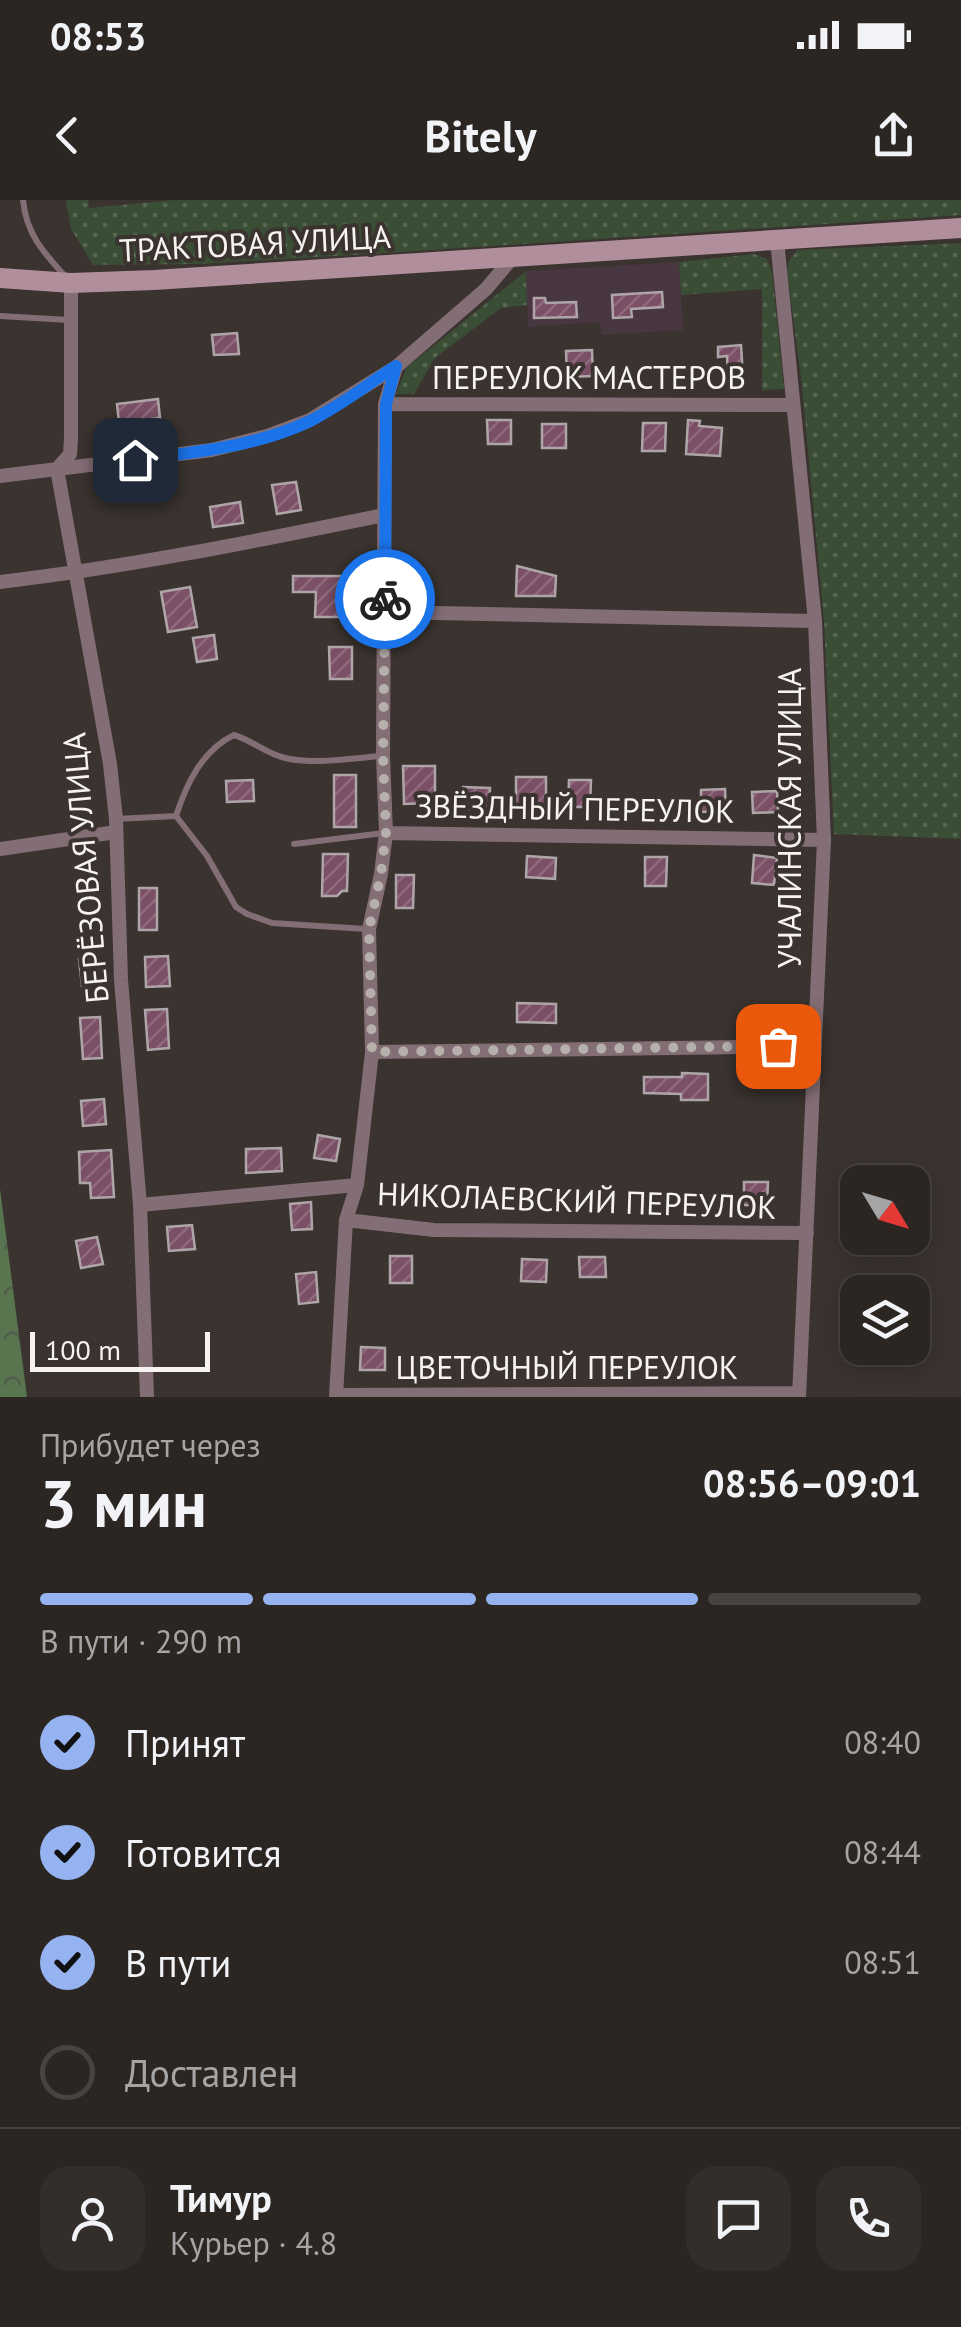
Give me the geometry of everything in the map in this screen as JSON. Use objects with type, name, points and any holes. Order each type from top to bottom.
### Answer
[{"type":"main road","name":"ТРАКТОВАЯ УЛИЦА","points":[[0,278],[71,283],[961,228]]},
{"type":"street","name":"УЧАЛИНСКАЯ УЛИЦА","points":[[777,240],[815,621],[824,840],[799,1395]]},
{"type":"street","points":[[0,476],[212,450],[268,436],[310,420],[396,366],[486,289],[513,258]]},
{"type":"street","name":"БЕРЁЗОВАЯ УЛИЦА","points":[[71,283],[72,440],[70,454],[57,469],[110,764],[116,826],[122,980],[140,1205],[146,1397]]},
{"type":"street","points":[[336,1396],[346,1220],[357,1185],[372,1052],[369,929],[386,832],[386,404],[396,366]]},
{"type":"street","name":"ПЕРЕУЛОК МАСТЕРОВ","points":[[386,404],[793,405]]},
{"type":"street","points":[[0,582],[235,546],[384,514]]},
{"type":"street","points":[[386,612],[815,621]]},
{"type":"street","points":[[0,850],[116,826]]},
{"type":"street","name":"ЗВЁЗДНЫЙ ПЕРЕУЛОК","points":[[386,832],[824,840]]},
{"type":"street","points":[[372,1052],[815,1046]]},
{"type":"street","points":[[140,1205],[357,1185]]},
{"type":"street","name":"НИКОЛАЕВСКИЙ ПЕРЕУЛОК","points":[[346,1220],[434,1230],[807,1233]]},
{"type":"street","name":"ЦВЕТОЧНЫЙ ПЕРЕУЛОК","points":[[336,1396],[799,1395]]},
{"type":"lane","points":[[23,200],[24,218],[36,244],[71,283]]},
{"type":"lane","points":[[0,316],[70,320]]},
{"type":"lane","points":[[176,816],[194,773],[224,739],[234,734],[286,758],[383,756]]},
{"type":"lane","points":[[116,826],[176,816]]},
{"type":"lane","points":[[176,816],[207,856],[236,908],[272,923],[369,929]]},
{"type":"lane","points":[[294,844],[386,832]]},
{"type":"shaded area","points":[[679,262],[683,330],[601,335],[600,322],[528,327],[526,271]]},
{"type":"green space","points":[[66,200],[88,200],[89,208],[175,200],[961,200],[961,215],[197,264],[93,265],[71,229]]},
{"type":"green space","points":[[961,243],[961,839],[834,834],[824,621],[787,270],[798,250]]},
{"type":"green space","points":[[754,254],[767,259],[772,271],[784,389],[762,390],[762,289],[681,295],[679,262]]},
{"type":"green space","points":[[526,271],[527,305],[501,308],[435,358],[414,394],[396,394],[406,368]]},
{"type":"green space","points":[[0,1189],[27,1397],[0,1397]]},
{"type":"building","points":[[662,292],[663,307],[631,309],[632,317],[613,318],[612,295]]},
{"type":"building","points":[[534,298],[545,298],[546,303],[576,302],[577,317],[534,318]]},
{"type":"building","points":[[237,333],[239,354],[214,355],[212,335]]},
{"type":"building","points":[[741,345],[743,377],[728,378],[727,356],[718,357],[718,347]]},
{"type":"building","points":[[592,350],[593,376],[567,377],[566,351]]},
{"type":"building","points":[[158,399],[160,418],[119,423],[117,404]]},
{"type":"building","points":[[487,420],[511,420],[511,444],[488,444]]},
{"type":"building","points":[[688,420],[700,421],[699,426],[722,428],[720,456],[686,454]]},
{"type":"building","points":[[643,423],[666,423],[665,451],[642,451]]},
{"type":"building","points":[[542,424],[566,424],[566,448],[542,448]]},
{"type":"building","points":[[296,482],[301,510],[277,514],[272,485]]},
{"type":"building","points":[[240,502],[243,523],[213,527],[210,507]]},
{"type":"building","points":[[517,566],[556,576],[555,596],[516,596]]},
{"type":"building","points":[[400,569],[424,570],[423,594],[398,593]]},
{"type":"building","points":[[293,576],[345,576],[344,617],[315,617],[316,592],[293,592]]},
{"type":"building","points":[[190,587],[197,627],[168,632],[161,592]]},
{"type":"building","points":[[214,635],[217,659],[197,662],[193,638]]},
{"type":"building","points":[[329,647],[352,647],[352,679],[330,679]]},
{"type":"building","points":[[403,766],[435,766],[435,803],[404,804]]},
{"type":"building","points":[[334,775],[356,775],[356,827],[334,827]]},
{"type":"building","points":[[516,777],[546,777],[546,806],[516,806]]},
{"type":"building","points":[[253,780],[254,801],[227,802],[226,781]]},
{"type":"building","points":[[569,780],[591,780],[590,807],[568,807]]},
{"type":"building","points":[[463,787],[490,788],[489,810],[463,809]]},
{"type":"building","points":[[725,789],[726,811],[701,812],[701,790]]},
{"type":"building","points":[[777,791],[778,812],[753,813],[752,792]]},
{"type":"building","points":[[323,854],[348,854],[347,891],[337,896],[322,896]]},
{"type":"building","points":[[754,855],[777,858],[774,885],[752,883]]},
{"type":"building","points":[[527,856],[556,858],[555,879],[526,877]]},
{"type":"building","points":[[645,857],[667,857],[666,886],[645,886]]},
{"type":"building","points":[[396,875],[414,875],[413,908],[396,908]]},
{"type":"building","points":[[139,888],[157,888],[157,930],[139,930]]},
{"type":"building","points":[[168,956],[170,986],[146,987],[145,957]]},
{"type":"building","points":[[98,957],[101,984],[82,986],[79,959]]},
{"type":"building","points":[[517,1003],[556,1004],[556,1023],[517,1022]]},
{"type":"building","points":[[167,1009],[169,1048],[148,1050],[145,1010]]},
{"type":"building","points":[[100,1017],[102,1058],[83,1059],[80,1018]]},
{"type":"building","points":[[682,1073],[708,1074],[708,1100],[681,1100],[681,1094],[644,1093],[644,1077],[682,1077]]},
{"type":"building","points":[[104,1099],[106,1124],[83,1126],[81,1101]]},
{"type":"building","points":[[318,1135],[340,1139],[336,1161],[314,1158]]},
{"type":"building","points":[[281,1148],[282,1171],[246,1173],[246,1149]]},
{"type":"building","points":[[111,1150],[114,1197],[91,1198],[90,1183],[80,1183],[79,1152]]},
{"type":"building","points":[[744,1182],[768,1182],[767,1206],[744,1205]]},
{"type":"building","points":[[311,1202],[312,1229],[292,1230],[290,1204]]},
{"type":"building","points":[[192,1225],[195,1249],[169,1251],[167,1227]]},
{"type":"building","points":[[97,1237],[103,1264],[81,1268],[76,1241]]},
{"type":"building","points":[[390,1256],[412,1256],[412,1283],[390,1283]]},
{"type":"building","points":[[579,1257],[605,1257],[606,1277],[580,1277]]},
{"type":"building","points":[[522,1259],[547,1260],[546,1282],[521,1281]]},
{"type":"building","points":[[316,1272],[318,1302],[299,1304],[296,1274]]},
{"type":"building","points":[[361,1347],[385,1348],[385,1370],[360,1370]]},
{"type":"way so far","points":[[385,599],[386,832],[369,929],[372,1052],[778,1046]]},
{"type":"route","points":[[135,460],[212,450],[268,436],[310,420],[396,366],[386,404],[385,599]]}]
